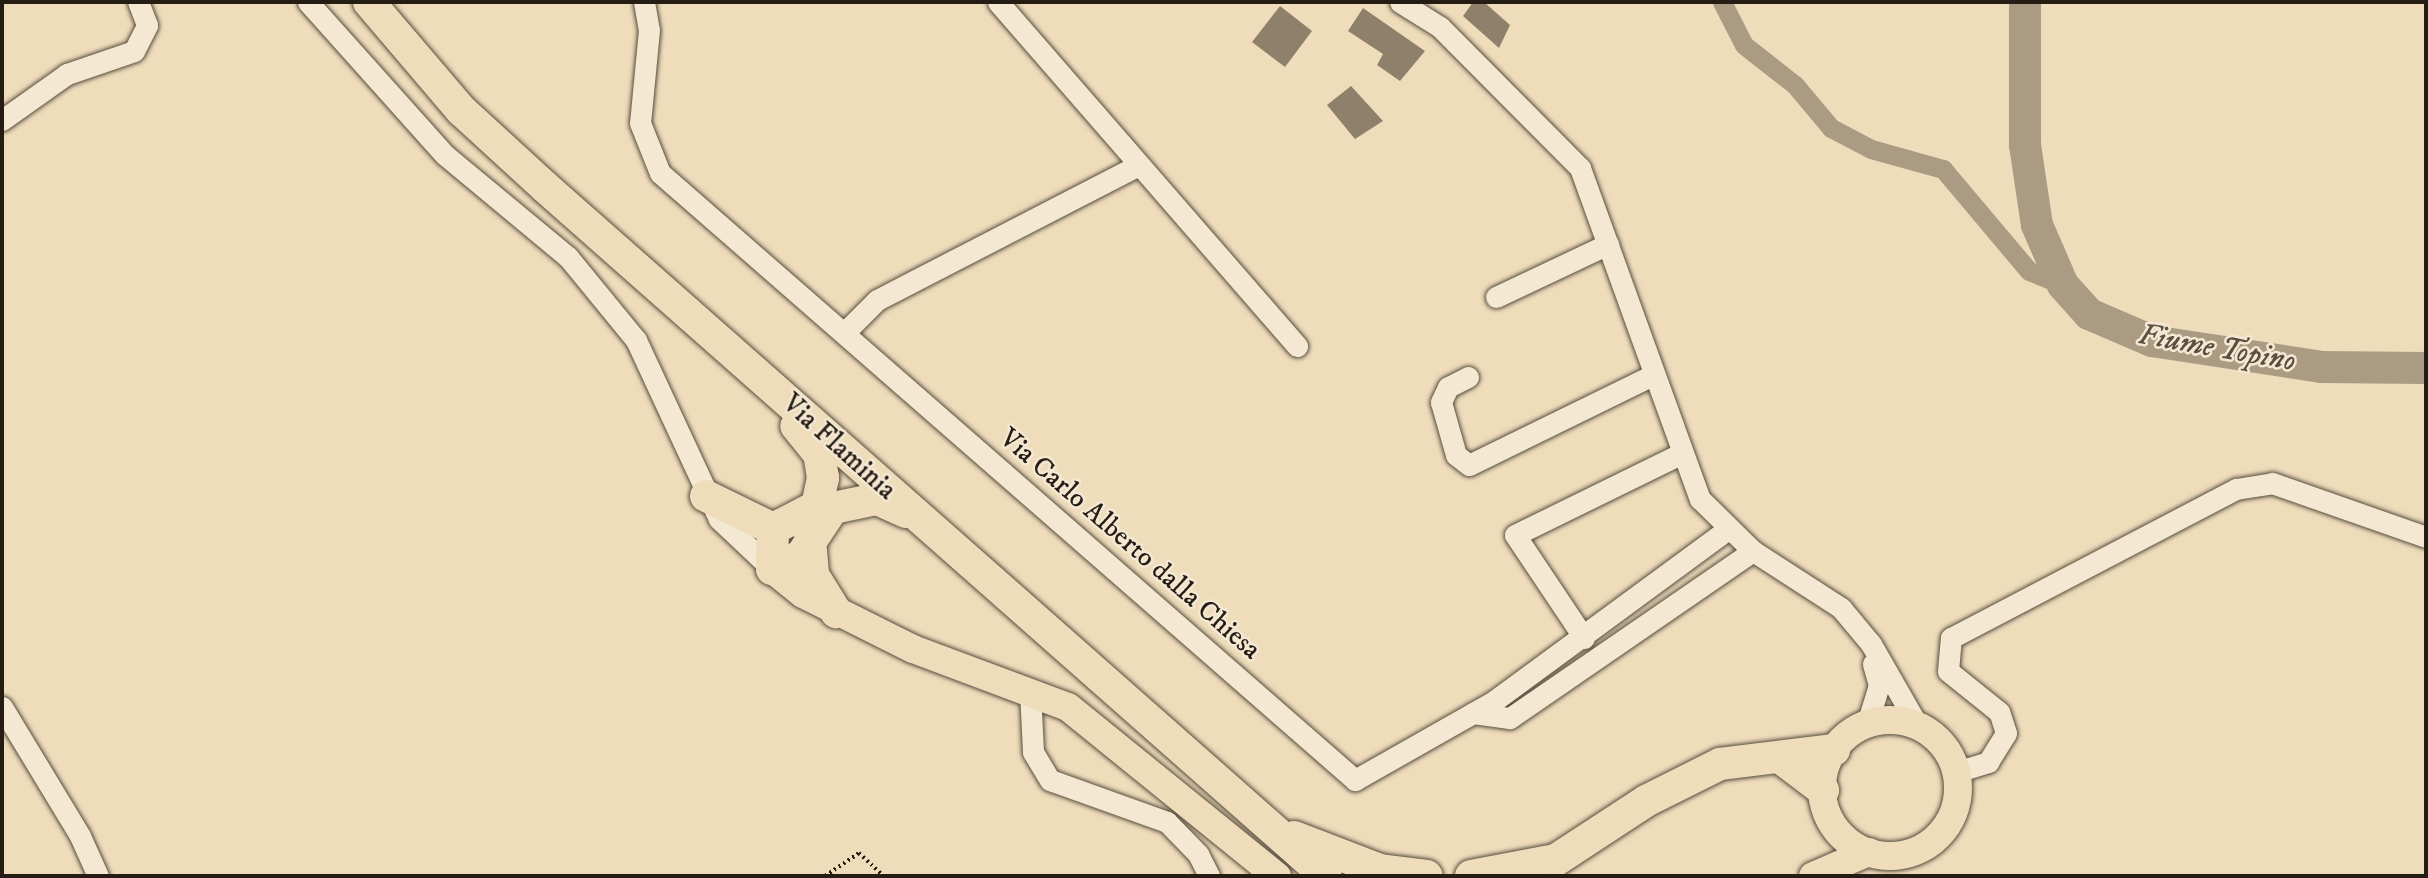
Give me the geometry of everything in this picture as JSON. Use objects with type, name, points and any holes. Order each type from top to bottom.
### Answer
[{"type":"highway","name":"Via Flaminia","points":[[369,2],[461,110],[917,517],[1326,876]]},
{"type":"highway","points":[[772,529],[817,506],[823,478],[819,454],[776,392]]},
{"type":"highway","points":[[706,496],[772,529]]},
{"type":"highway","points":[[772,529],[772,569],[801,556],[833,508],[852,501],[877,499],[917,517]]},
{"type":"highway","points":[[810,539],[813,575],[836,612]]},
{"type":"highway","points":[[1471,876],[1551,868],[1688,777],[1741,759],[1782,758],[1834,750]]},
{"type":"highway","points":[[1782,758],[1823,790]]},
{"type":"highway","points":[[1273,829],[1380,870],[1427,876]]},
{"type":"main road","points":[[772,569],[836,612],[913,649],[1030,690],[1068,707],[1277,876]]},
{"type":"main road","points":[[1812,876],[1827,859],[1832,822],[1823,790],[1834,750],[1867,724],[1894,720],[1918,726],[1938,740],[1956,772],[1955,807],[1929,843],[1912,876]]},
{"type":"main road","points":[[1832,822],[1889,861]]},
{"type":"main road","points":[[1812,876],[1889,861],[1929,843]]},
{"type":"street","points":[[2,120],[67,74],[134,51],[147,25],[138,2]]},
{"type":"street","points":[[308,2],[445,155],[568,257],[636,340],[706,496],[719,519],[772,569]]},
{"type":"street","name":"Via Carlo Alberto dalla Chiesa","points":[[644,2],[649,30],[640,123],[649,159],[1355,780],[1473,713],[1584,638],[1728,529]]},
{"type":"street","points":[[998,2],[1137,166],[1297,346]]},
{"type":"street","points":[[1400,2],[1440,27],[1580,168],[1680,454],[1700,499],[1753,551],[1841,608],[1871,644],[1918,726]]},
{"type":"street","points":[[846,331],[877,300],[1137,166]]},
{"type":"street","points":[[1496,297],[1608,244]]},
{"type":"street","points":[[1468,376],[1448,387],[1441,402],[1456,455],[1469,465],[1653,376]]},
{"type":"street","points":[[1584,638],[1515,536],[1680,454]]},
{"type":"street","points":[[1956,772],[1988,762],[2006,733],[1999,712],[1948,671],[1951,638],[2236,489],[2272,483],[2426,537]]},
{"type":"street","points":[[1473,713],[1510,718],[1753,551]]},
{"type":"street","points":[[1841,608],[1879,685],[1867,724]]},
{"type":"street","points":[[1030,690],[1033,752],[1050,780],[1167,821],[1198,853],[1209,876]]},
{"type":"street","points":[[2,707],[98,876]]},
{"type":"path","points":[[825,876],[859,853],[884,876]]},
{"type":"building","points":[[1473,2],[1484,2],[1510,25],[1499,48],[1463,16]]},
{"type":"building","points":[[1280,6],[1312,31],[1285,67],[1252,42]]},
{"type":"building","points":[[1363,8],[1425,51],[1400,81],[1377,65],[1383,54],[1348,31]]},
{"type":"building","points":[[1351,86],[1383,121],[1355,139],[1327,105]]},
{"type":"waterway","points":[[1722,2],[1744,45],[1795,85],[1831,128],[1871,149],[1943,169],[2029,271],[2063,285]]},
{"type":"waterway","name":"Fiume Topino","points":[[2025,2],[2025,145],[2037,225],[2063,285],[2089,314],[2152,341],[2321,367],[2426,368]]}]
